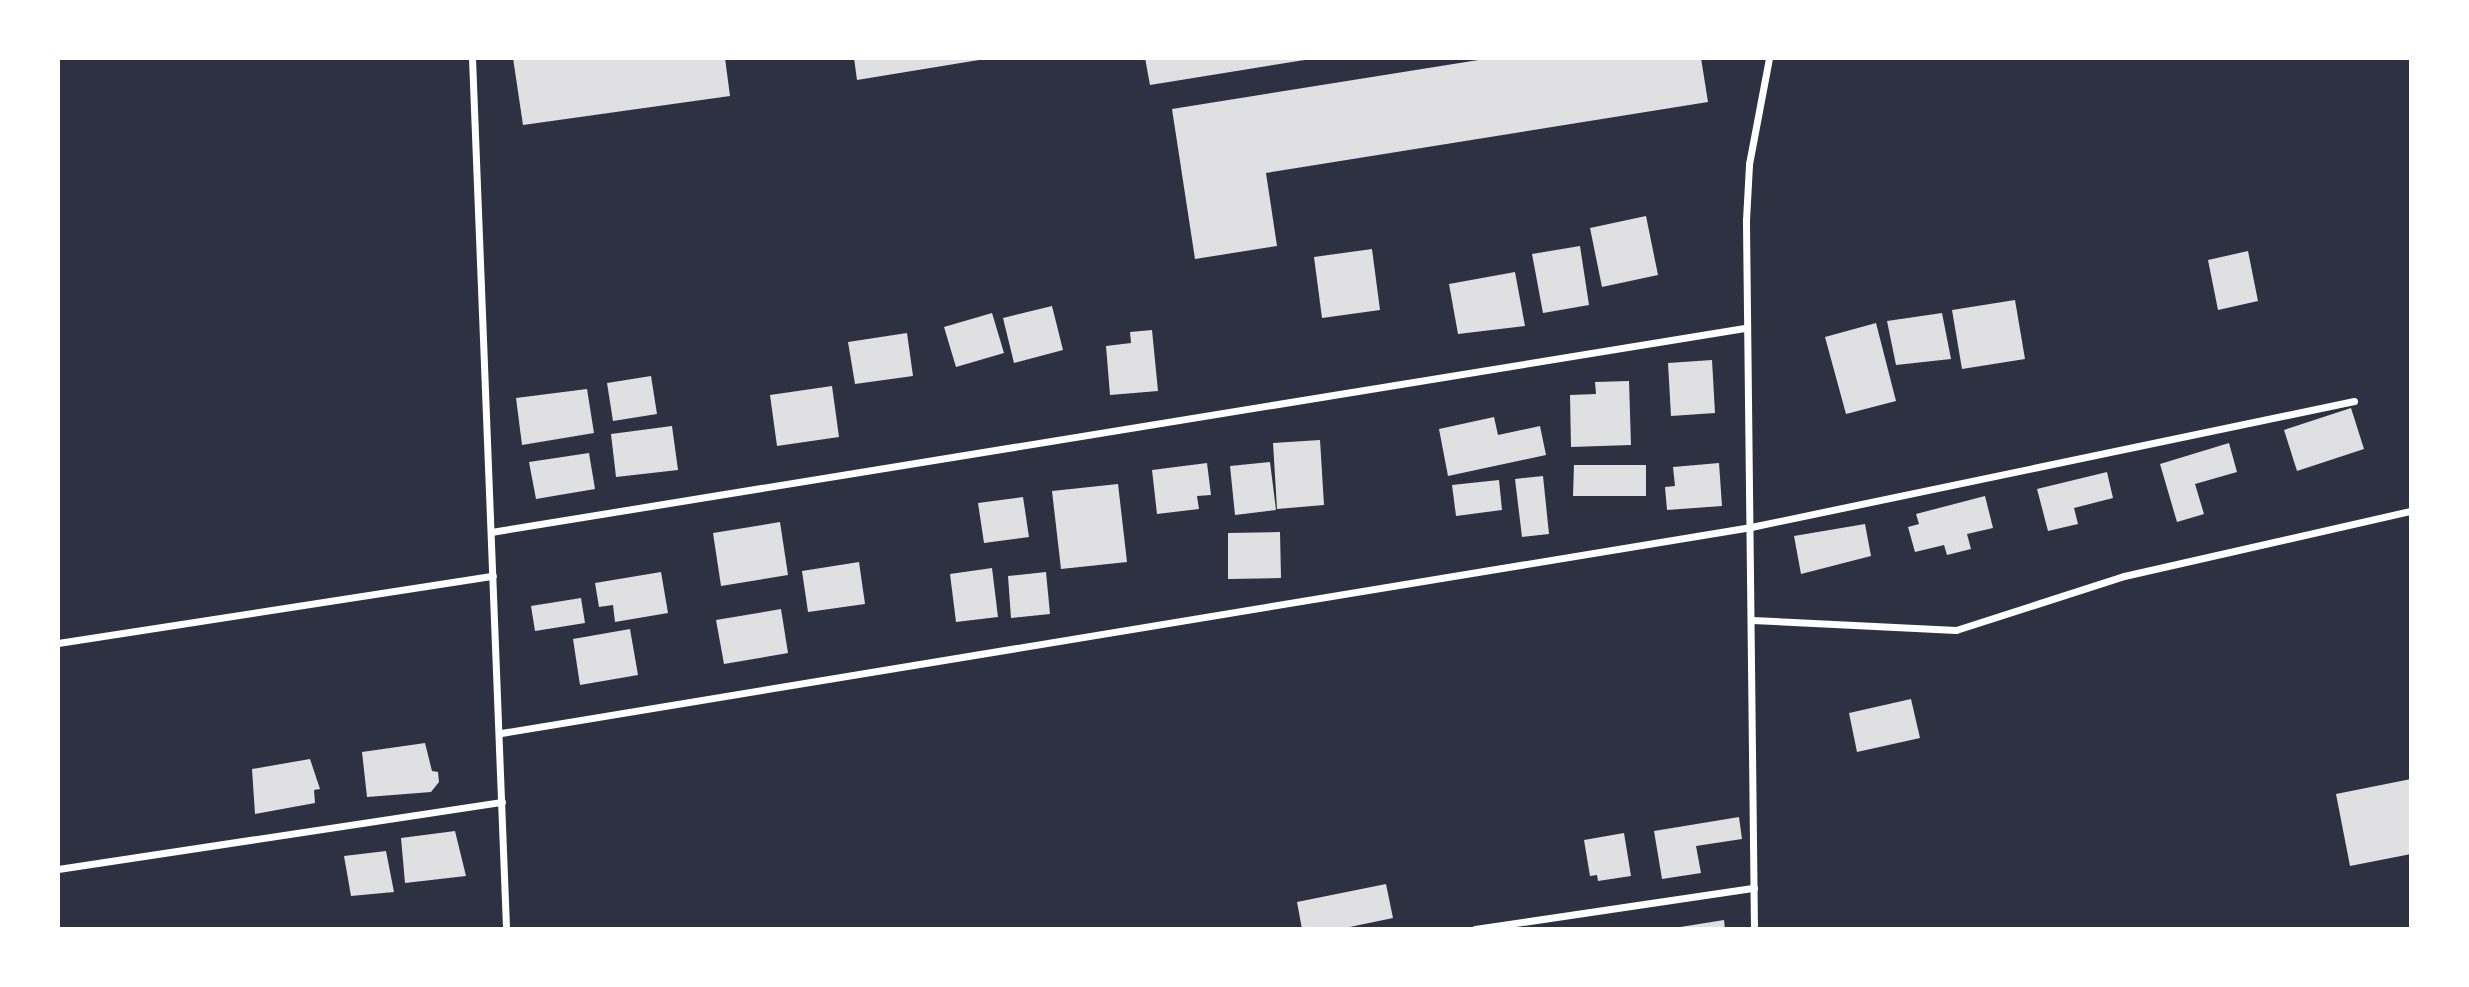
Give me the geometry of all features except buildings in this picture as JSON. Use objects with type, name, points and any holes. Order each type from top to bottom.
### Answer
[{"type":"street","points":[[472,58],[501,733],[506,929]]},
{"type":"street","points":[[1754,929],[1751,527],[1745,328],[1749,164],[1769,58]]},
{"type":"street","points":[[491,532],[1745,328]]},
{"type":"street","points":[[501,733],[1751,527],[2354,401]]},
{"type":"street","points":[[1752,620],[1956,630],[2124,576],[2411,511]]},
{"type":"street","points":[[58,643],[493,576]]},
{"type":"street","points":[[58,869],[502,802]]},
{"type":"street","points":[[1475,929],[1754,888]]}]
